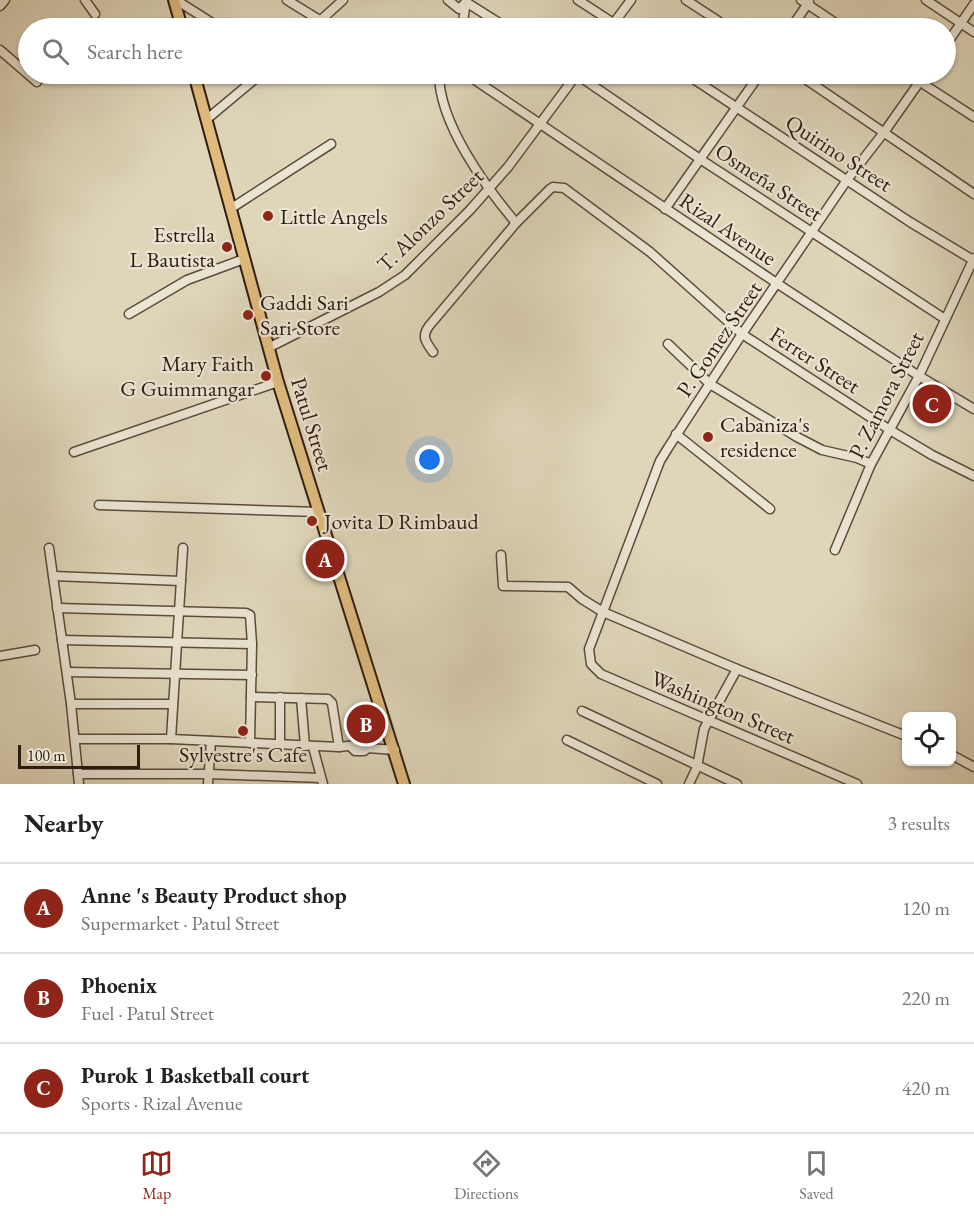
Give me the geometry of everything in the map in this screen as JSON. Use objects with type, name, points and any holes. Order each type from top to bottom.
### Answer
[{"type":"main road","points":[[175,0],[180,18]]},
{"type":"main road","name":"Patul Street","points":[[197,84],[278,382],[404,784]]},
{"type":"street","points":[[0,6],[5,0]]},
{"type":"street","points":[[85,0],[95,14]]},
{"type":"street","points":[[175,0],[204,18]]},
{"type":"street","points":[[287,0],[316,18]]},
{"type":"street","points":[[324,18],[343,0]]},
{"type":"street","points":[[448,0],[459,9],[467,1]]},
{"type":"street","points":[[578,0],[603,18]]},
{"type":"street","points":[[620,18],[631,0]]},
{"type":"street","points":[[686,0],[714,18]]},
{"type":"street","points":[[926,0],[953,18]]},
{"type":"street","points":[[464,18],[467,1]]},
{"type":"street","points":[[467,1],[492,18]]},
{"type":"street","points":[[797,18],[806,1],[829,18]]},
{"type":"street","points":[[956,30],[974,4]]},
{"type":"street","points":[[956,20],[974,32]]},
{"type":"street","points":[[0,50],[18,66]]},
{"type":"street","points":[[207,119],[249,84]]},
{"type":"street","points":[[433,352],[425,341],[425,331],[516,224],[488,190],[443,105],[440,84]]},
{"type":"street","name":"Rizal Avenue","points":[[481,84],[778,284],[974,409]]},
{"type":"street","name":"T. Alonzo Street","points":[[270,347],[394,284],[425,256],[488,190],[570,84]]},
{"type":"street","name":"Osmeña Street","points":[[591,84],[700,159],[945,319]]},
{"type":"street","name":"Quirino Street","points":[[702,84],[910,222],[973,259]]},
{"type":"street","points":[[665,209],[753,84]]},
{"type":"street","points":[[813,84],[974,194]]},
{"type":"street","name":"P. Gomez Street","points":[[590,650],[660,461],[742,334],[847,180],[919,84]]},
{"type":"street","points":[[923,84],[974,117]]},
{"type":"street","points":[[230,209],[331,144]]},
{"type":"street","name":"Ferrer Street","points":[[516,224],[550,189],[564,188],[650,252],[742,334],[890,430],[974,476]]},
{"type":"street","points":[[129,314],[187,280],[244,259]]},
{"type":"street","name":"P. Zamora Street","points":[[835,550],[871,464],[919,376],[973,259]]},
{"type":"street","points":[[668,344],[710,384],[796,437],[822,450],[857,458],[871,464]]},
{"type":"street","points":[[74,452],[278,382]]},
{"type":"street","points":[[676,434],[770,509]]},
{"type":"street","points":[[99,505],[319,512]]},
{"type":"street","points":[[49,548],[67,672],[79,784]]},
{"type":"street","points":[[171,739],[183,548]]},
{"type":"street","points":[[501,555],[503,586],[568,587],[603,612],[737,669],[902,734]]},
{"type":"street","points":[[53,576],[181,581]]},
{"type":"street","points":[[57,608],[249,614],[252,617],[250,742]]},
{"type":"street","points":[[62,640],[252,644]]},
{"type":"street","points":[[0,656],[35,650]]},
{"type":"street","name":"Washington Street","points":[[590,650],[591,664],[601,674],[857,784]]},
{"type":"street","points":[[689,784],[697,767],[701,738],[707,719],[737,669]]},
{"type":"street","points":[[67,672],[252,675]]},
{"type":"street","points":[[251,697],[326,698],[330,700],[339,747]]},
{"type":"street","points":[[280,697],[280,744]]},
{"type":"street","points":[[78,774],[209,774],[322,781],[309,746],[301,698]]},
{"type":"street","points":[[71,704],[173,704]]},
{"type":"street","points":[[582,711],[737,784]]},
{"type":"street","points":[[75,740],[171,739],[339,747],[364,744],[368,748],[395,750]]},
{"type":"street","points":[[567,740],[657,784]]},
{"type":"street","points":[[208,784],[211,741]]},
{"type":"street","points":[[956,758],[974,767]]},
{"type":"green space","points":[[923,385],[954,404],[942,423],[911,405]]},
{"type":"place","name":"Little Angels","points":[[268,216]]},
{"type":"place","name":"Estrella L Bautista","points":[[227,247]]},
{"type":"place","name":"Gaddi Sari Sari Store","points":[[248,315]]},
{"type":"place","name":"Mary Faith G Guimmangar","points":[[266,376]]},
{"type":"place","name":"Purok 1 Basketball court","points":[[932,404]]},
{"type":"place","name":"Cabaniza's residence","points":[[708,437]]},
{"type":"place","name":"Jovita D Rimbaud","points":[[312,521]]},
{"type":"place","name":"Anne 's Beauty Product shop","points":[[325,559]]},
{"type":"place","name":"Phoenix","points":[[366,724]]},
{"type":"place","name":"Sylvestre's Cafe","points":[[243,731]]}]
